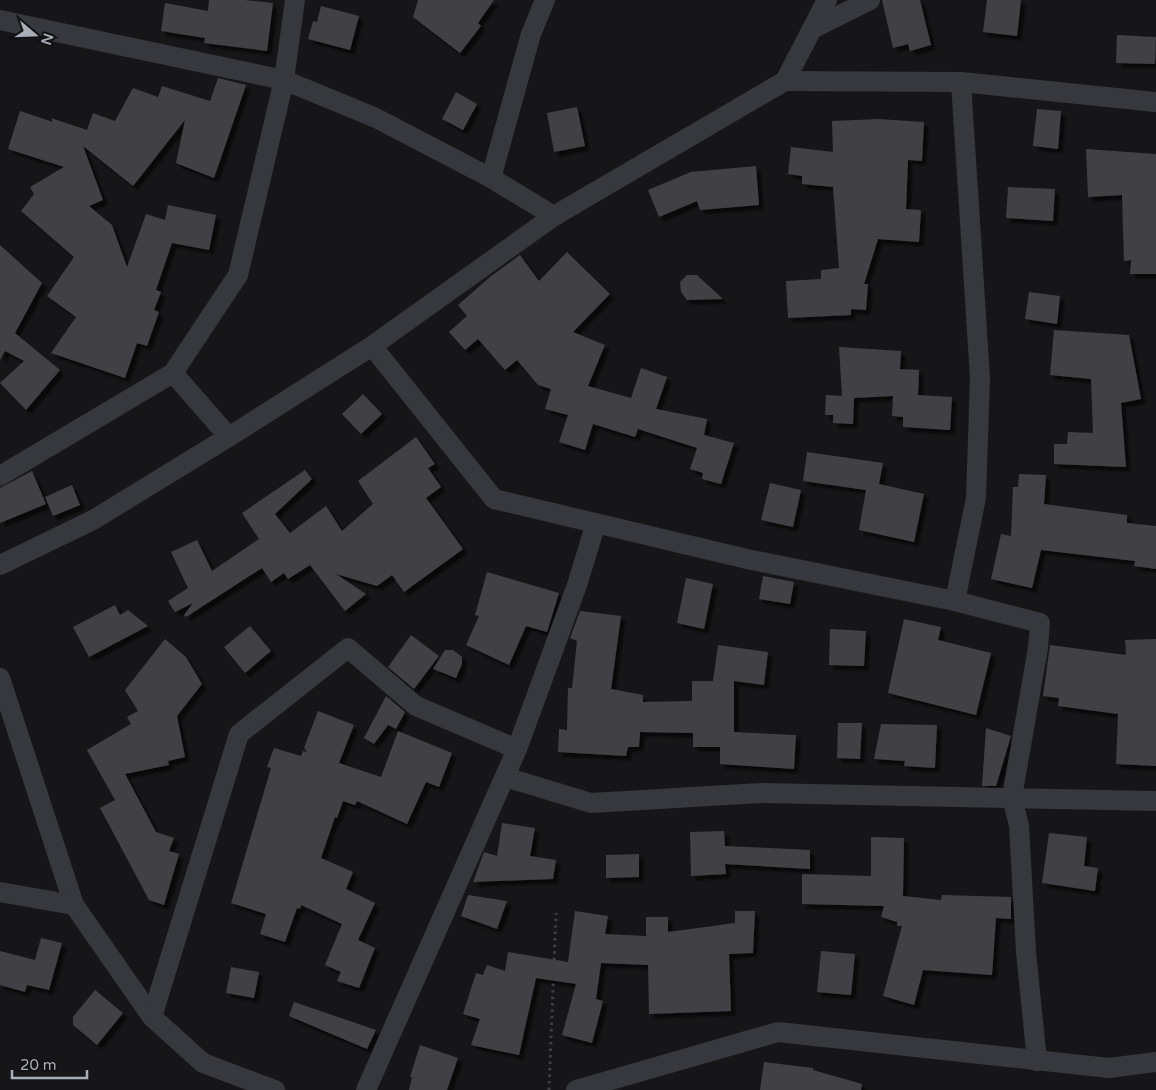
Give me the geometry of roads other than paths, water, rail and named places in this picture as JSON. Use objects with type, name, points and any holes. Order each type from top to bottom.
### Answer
[{"type":"street","points":[[0,476],[173,373],[238,275],[284,80],[295,0]]},
{"type":"street","points":[[491,178],[531,34],[545,0]]},
{"type":"street","points":[[785,81],[827,0]]},
{"type":"street","points":[[812,29],[870,0]]},
{"type":"street","points":[[0,20],[284,80],[376,118],[491,178],[554,216]]},
{"type":"street","points":[[0,564],[93,520],[229,437],[372,346],[554,216],[785,81],[961,82],[1156,102]]},
{"type":"street","points":[[955,601],[976,498],[980,378],[961,82]]},
{"type":"street","points":[[372,346],[494,499],[747,560],[955,601],[1040,623],[1038,648],[1012,797],[1019,826],[1026,952],[1037,1061]]},
{"type":"street","points":[[173,373],[229,437]]},
{"type":"street","points":[[366,1090],[517,749],[577,585],[596,523]]},
{"type":"street","points":[[152,1017],[239,734],[348,648],[416,706],[517,749]]},
{"type":"street","points":[[0,678],[74,905],[152,1017],[203,1063],[275,1090]]},
{"type":"street","points":[[505,776],[591,803],[761,793],[1156,801]]},
{"type":"street","points":[[0,892],[74,905]]},
{"type":"street","points":[[576,1090],[778,1032],[1109,1068],[1156,1062]]}]
